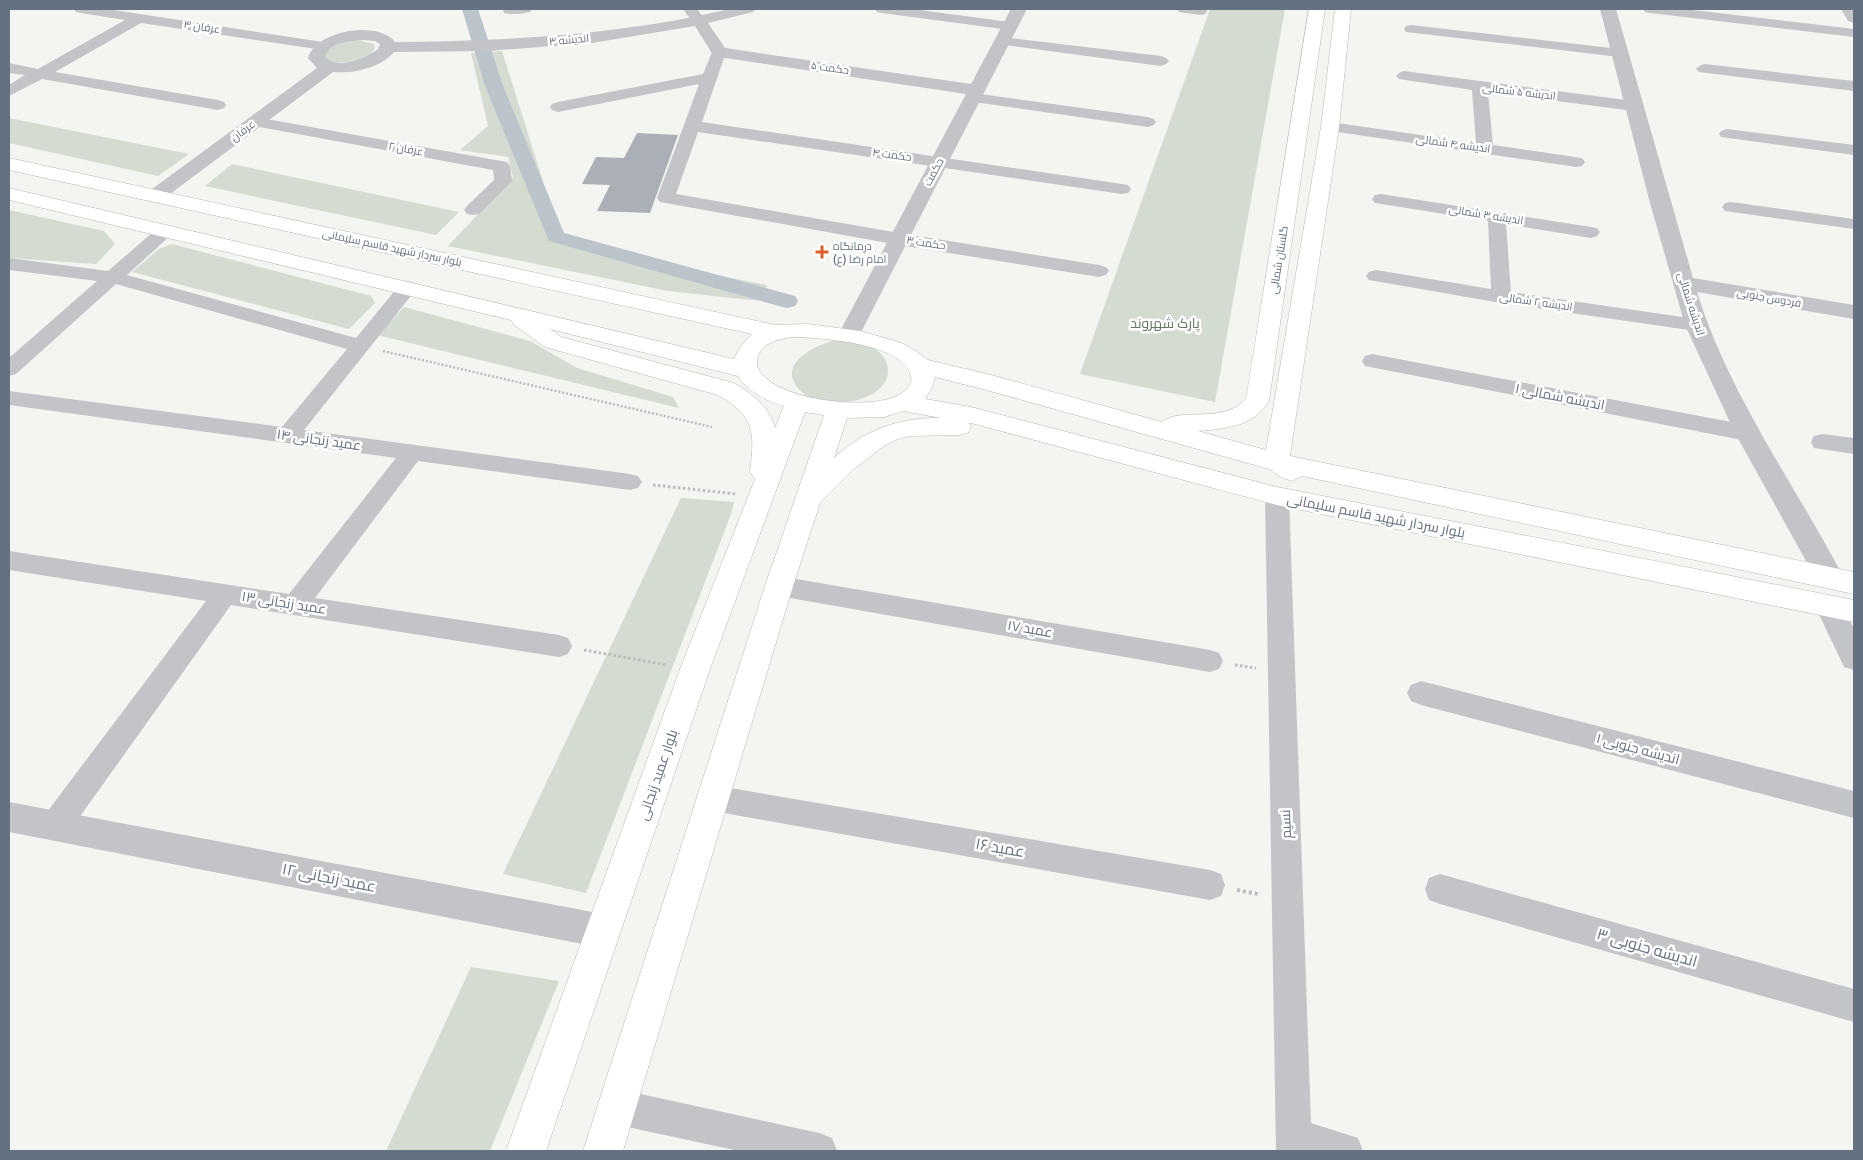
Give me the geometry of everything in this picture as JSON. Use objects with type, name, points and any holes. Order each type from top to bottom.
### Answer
[{"type":"main road","name":"گلستان شمالی","points":[[1152,428],[1234,419],[1248,411],[1257,401],[1317,9]]},
{"type":"main road","points":[[1277,462],[1330,127],[1343,9]]},
{"type":"main road","name":"بلوار سردار شهید قاسم سلیمانی","points":[[9,164],[698,317],[775,332],[812,331],[849,335],[889,347],[907,356],[920,366]]},
{"type":"main road","points":[[9,194],[673,351],[745,370],[755,382],[768,390],[797,402],[838,410],[863,410],[902,403],[917,393],[921,386],[924,379],[920,366]]},
{"type":"main road","points":[[510,312],[553,342],[701,381],[726,389],[745,400],[760,420],[766,443],[762,496]]},
{"type":"main road","points":[[673,351],[687,350],[699,345],[707,338],[710,330],[707,322],[698,317]]},
{"type":"main road","points":[[745,370],[745,355],[756,341],[775,332]]},
{"type":"main road","points":[[920,366],[991,383],[1277,462],[1842,580]]},
{"type":"main road","points":[[971,416],[965,408],[961,397],[967,389],[978,384],[991,383]]},
{"type":"main road","name":"بلوار عمید زنجانی","points":[[526,1151],[695,669],[797,402]]},
{"type":"main road","name":"بلوار سردار شهید قاسم سلیمانی","points":[[902,403],[971,416],[1277,496],[1842,609]]},
{"type":"main road","points":[[603,1151],[778,586],[838,410]]},
{"type":"main road","points":[[807,501],[853,454],[874,439],[900,429],[929,425],[1051,438]]},
{"type":"main road","points":[[784,436],[801,429],[814,430],[823,436],[825,446]]},
{"type":"main road","points":[[1157,464],[1190,462],[1268,482],[1284,484],[1290,480],[1292,473],[1277,462]]},
{"type":"street","name":"عرفان ۳","points":[[81,9],[323,46]]},
{"type":"street","points":[[509,10],[525,9]]},
{"type":"street","name":"اندیشه ۳","points":[[388,47],[489,46],[592,38],[694,15],[748,9]]},
{"type":"street","points":[[882,9],[1006,34],[1161,60]]},
{"type":"street","name":"حکمت","points":[[849,335],[1019,9]]},
{"type":"street","points":[[1184,9],[1200,11]]},
{"type":"street","name":"اندیشه شمالی","points":[[1608,9],[1696,325],[1747,433],[1842,580]]},
{"type":"street","points":[[1650,9],[1854,33]]},
{"type":"street","points":[[1849,9],[1854,18]]},
{"type":"street","points":[[692,126],[719,52],[694,15]]},
{"type":"street","points":[[9,91],[139,18]]},
{"type":"street","points":[[1411,29],[1620,53]]},
{"type":"street","points":[[365,35],[380,37],[385,40],[388,47],[381,56],[367,63],[348,66],[330,66],[318,62],[316,58],[316,54],[323,46],[338,39],[365,35]]},
{"type":"street","name":"حکمت ۵","points":[[719,52],[1148,122]]},
{"type":"street","name":"عرفان","points":[[155,196],[330,66]]},
{"type":"street","points":[[9,68],[218,105]]},
{"type":"street","points":[[1704,69],[1854,86]]},
{"type":"street","name":"اندیشه ۵ شمالی","points":[[1404,76],[1634,106]]},
{"type":"street","points":[[558,107],[709,78]]},
{"type":"street","points":[[1480,87],[1485,149]]},
{"type":"street","name":"عرفان ۲","points":[[255,122],[501,166],[503,181],[473,210]]},
{"type":"street","name":"حکمت ۴","points":[[692,126],[1122,188]]},
{"type":"street","name":"حکمت ۳","points":[[692,126],[666,198],[899,239],[1099,271]]},
{"type":"street","name":"اندیشه ۴ شمالی","points":[[1330,127],[1576,162]]},
{"type":"street","points":[[1727,134],[1854,150]]},
{"type":"street","name":"اندیشه ۳ شمالی","points":[[1381,200],[1591,232]]},
{"type":"street","points":[[1731,206],[1854,224]]},
{"type":"street","points":[[1498,217],[1501,297]]},
{"type":"street","points":[[9,369],[166,230]]},
{"type":"street","points":[[9,264],[112,277],[361,346]]},
{"type":"street","name":"اندیشه ۲ شمالی","points":[[1376,276],[1501,297],[1696,325]]},
{"type":"street","name":"فردوس جنوبی","points":[[1685,283],[1854,312]]},
{"type":"street","points":[[288,436],[408,288]]},
{"type":"street","name":"اندیشه شمالی ۱","points":[[1372,362],[1747,433]]},
{"type":"street","name":"عمید زنجانی ۱۴","points":[[9,398],[630,482]]},
{"type":"street","points":[[1822,442],[1854,446]]},
{"type":"street","points":[[296,605],[413,452]]},
{"type":"street","name":"نسیم","points":[[1277,496],[1294,1144]]},
{"type":"street","name":"عمید زنجانی ۱۳","points":[[9,560],[559,646]]},
{"type":"street","name":"عمید ۱۷","points":[[778,586],[1210,661]]},
{"type":"street","points":[[55,826],[225,594]]},
{"type":"street","points":[[1842,609],[1854,658]]},
{"type":"street","name":"اندیشه جنوبی ۱","points":[[1421,693],[1854,806]]},
{"type":"street","name":"عمید ۱۶","points":[[713,798],[1210,885]]},
{"type":"street","name":"عمید زنجانی ۱۲","points":[[10,819],[603,931]]},
{"type":"street","name":"اندیشه جنوبی ۳","points":[[1440,890],[1854,1006]]},
{"type":"street","points":[[618,1107],[819,1151]]},
{"type":"street","points":[[1294,1144],[1345,1151]]},
{"type":"path","points":[[361,346],[712,427]]},
{"type":"path","points":[[630,482],[762,496]]},
{"type":"path","points":[[559,646],[695,669]]},
{"type":"path","points":[[1210,661],[1281,673]]},
{"type":"path","points":[[1210,885],[1288,899]]},
{"type":"green space","name":"پارک شهروند","points":[[1210,9],[1285,9],[1215,402],[1080,374]]},
{"type":"green space","points":[[357,40],[374,44],[375,48],[366,57],[353,62],[345,63],[325,59],[324,52],[340,42]]},
{"type":"green space","points":[[502,51],[563,245],[767,285],[761,301],[668,291],[448,246],[513,177],[508,157],[460,150],[488,126],[471,53]]},
{"type":"green space","points":[[9,118],[189,154],[158,176],[9,143]]},
{"type":"green space","points":[[232,164],[459,212],[436,235],[205,186]]},
{"type":"green space","points":[[9,210],[104,231],[115,244],[96,264],[9,258]]},
{"type":"green space","points":[[172,244],[371,296],[375,303],[349,329],[132,272],[159,249]]},
{"type":"green space","points":[[404,307],[530,341],[577,368],[673,397],[679,408],[377,335]]},
{"type":"green space","points":[[836,340],[866,344],[885,358],[888,374],[883,385],[873,394],[844,402],[829,402],[815,400],[804,394],[795,384],[792,375],[793,367],[799,359],[816,347]]},
{"type":"green space","points":[[681,498],[734,502],[586,893],[503,874]]},
{"type":"green space","points":[[471,967],[559,981],[490,1151],[386,1151]]},
{"type":"building","points":[[637,133],[678,135],[650,213],[597,211],[610,185],[582,184],[596,157],[624,158]]},
{"type":"waterway","points":[[470,9],[494,86],[556,237],[787,301]]},
{"type":"place","name":"درمانگاه امام رضا (ع)","points":[[822,252]]}]
